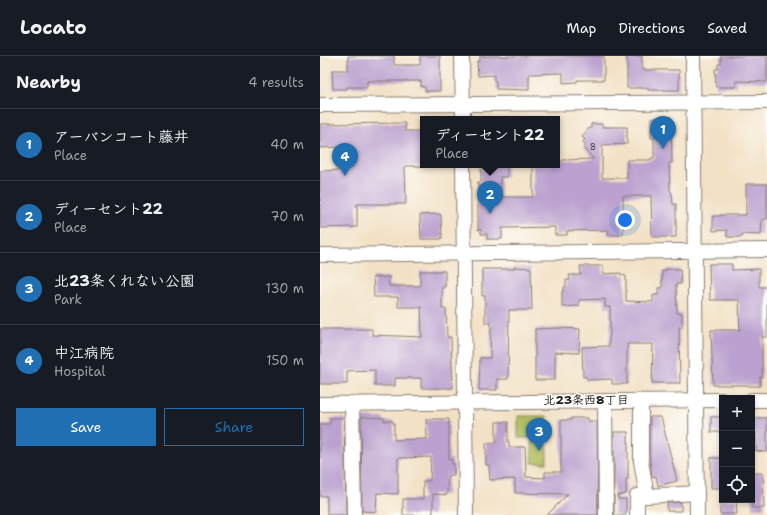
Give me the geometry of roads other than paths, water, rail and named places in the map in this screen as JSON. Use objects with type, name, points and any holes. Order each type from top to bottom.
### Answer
[{"type":"street","points":[[462,56],[463,116]]},
{"type":"street","points":[[693,56],[697,515]]},
{"type":"street","points":[[320,105],[767,102]]},
{"type":"street","points":[[463,168],[466,515]]},
{"type":"street","points":[[320,255],[767,250]]},
{"type":"street","points":[[320,404],[719,400]]},
{"type":"street","points":[[755,400],[767,400]]},
{"type":"street","points":[[605,401],[606,515]]},
{"type":"street","points":[[641,401],[641,461],[647,496]]},
{"type":"street","points":[[352,403],[354,515]]},
{"type":"street","points":[[638,515],[637,496],[697,493]]},
{"type":"place","name":"アーバンコート藤井","points":[[663,149]]},
{"type":"place","name":"中江病院","points":[[345,176]]},
{"type":"place","name":"ディーセント22","points":[[490,214]]},
{"type":"place","name":"北23条くれない公園","points":[[539,451]]},
{"type":"district","name":"北23条西8丁目","points":[[586,400]]}]
